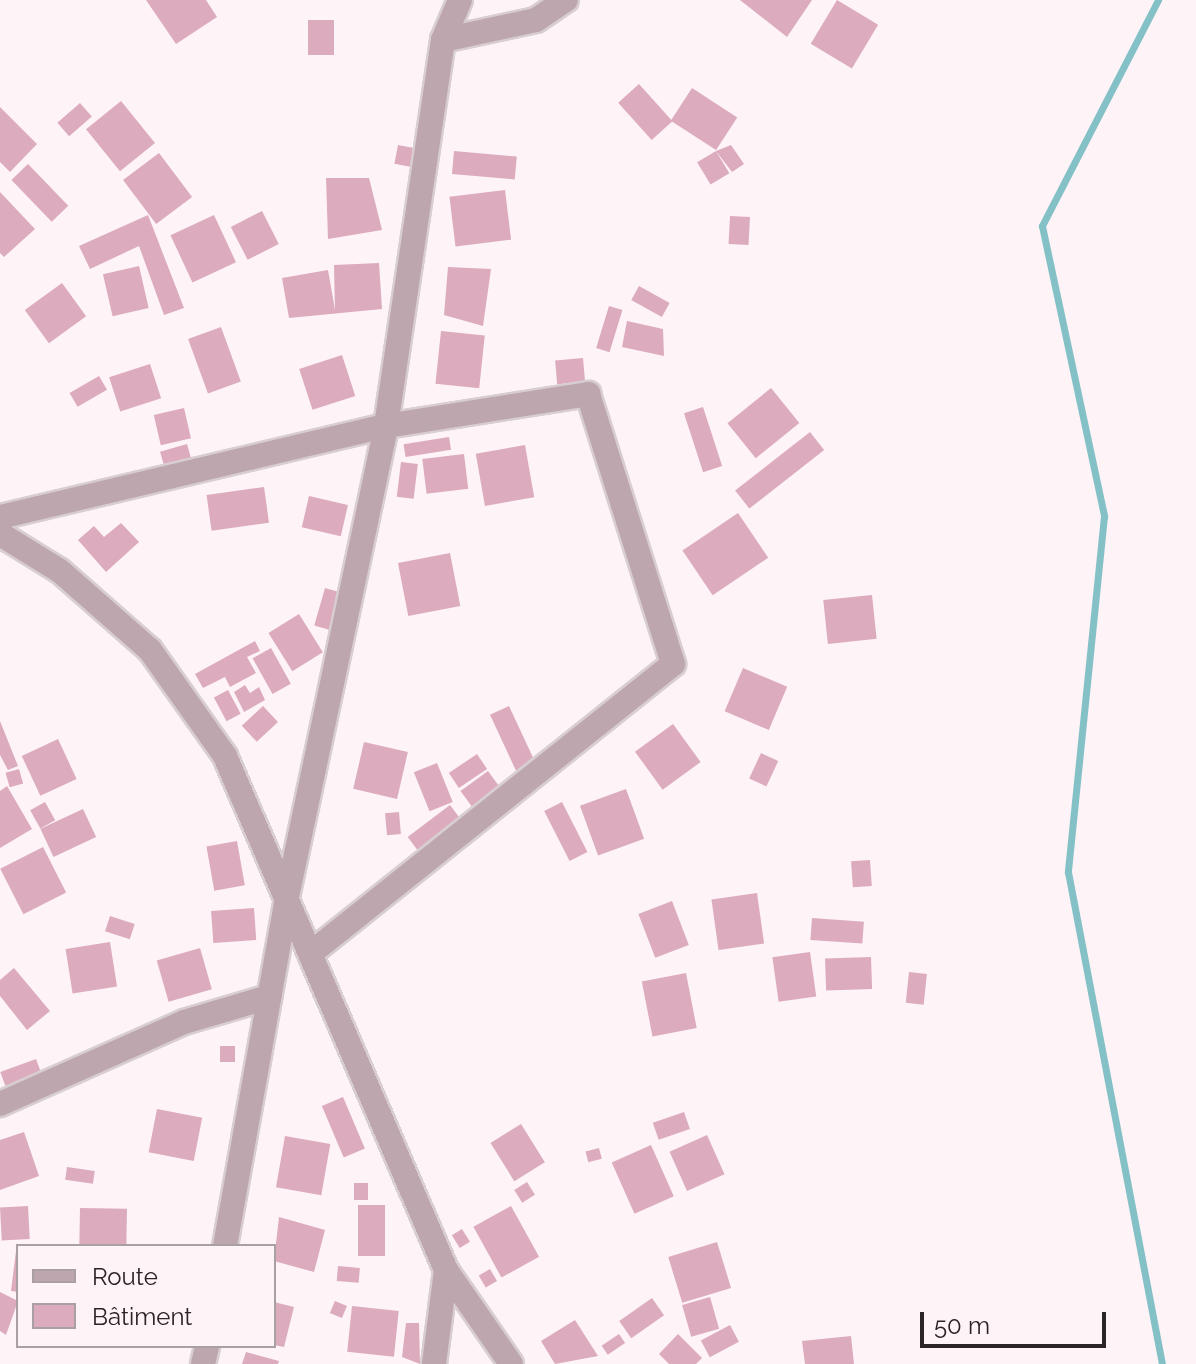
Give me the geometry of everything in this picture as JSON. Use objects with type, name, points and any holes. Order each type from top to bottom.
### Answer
[{"type":"street","points":[[225,1244],[287,897],[386,426],[443,40],[460,0]]},
{"type":"street","points":[[443,40],[536,20],[566,0]]},
{"type":"street","points":[[0,517],[386,426],[588,394],[673,664],[311,953]]},
{"type":"street","points":[[0,534],[60,571],[150,650],[225,756],[446,1270],[511,1364]]},
{"type":"street","points":[[0,1104],[184,1022],[269,997]]},
{"type":"street","points":[[434,1364],[446,1270]]},
{"type":"building","points":[[146,0],[206,0],[217,17],[176,44]]},
{"type":"building","points":[[740,0],[812,0],[787,37]]},
{"type":"building","points":[[837,0],[878,25],[852,68],[811,44]]},
{"type":"building","points":[[308,20],[334,20],[334,55],[308,55]]},
{"type":"building","points":[[639,84],[672,121],[652,140],[618,103]]},
{"type":"building","points":[[692,88],[737,117],[716,150],[671,121]]},
{"type":"building","points":[[121,101],[155,143],[120,171],[86,129]]},
{"type":"building","points":[[80,103],[92,117],[69,136],[57,123]]},
{"type":"building","points":[[0,107],[37,144],[10,172],[0,162]]},
{"type":"building","points":[[398,145],[418,149],[414,167],[394,164]]},
{"type":"building","points":[[731,145],[744,164],[732,172],[716,151]]},
{"type":"building","points":[[454,151],[517,156],[515,179],[452,174]]},
{"type":"building","points":[[716,151],[729,173],[711,185],[697,162]]},
{"type":"building","points":[[159,153],[192,197],[156,224],[123,180]]},
{"type":"building","points":[[28,164],[68,206],[52,222],[11,180]]},
{"type":"building","points":[[326,178],[369,178],[382,230],[328,239]]},
{"type":"building","points":[[505,190],[511,240],[456,246],[449,197]]},
{"type":"building","points":[[0,192],[35,229],[4,257],[0,253]]},
{"type":"building","points":[[262,211],[279,244],[248,260],[231,227]]},
{"type":"building","points":[[148,215],[184,308],[164,315],[139,246],[90,269],[79,246]]},
{"type":"building","points":[[214,215],[236,262],[192,282],[170,235]]},
{"type":"building","points":[[730,216],[750,217],[749,245],[729,244]]},
{"type":"building","points":[[379,263],[382,309],[289,318],[282,278],[328,270],[335,310],[334,265]]},
{"type":"building","points":[[139,266],[149,308],[113,316],[103,274]]},
{"type":"building","points":[[448,267],[491,269],[483,326],[444,315]]},
{"type":"building","points":[[62,283],[86,316],[49,343],[25,310]]},
{"type":"building","points":[[639,286],[670,303],[662,317],[631,300]]},
{"type":"building","points":[[609,306],[622,310],[610,352],[596,348]]},
{"type":"building","points":[[627,321],[663,329],[664,356],[622,347]]},
{"type":"building","points":[[221,327],[241,382],[208,393],[188,339]]},
{"type":"building","points":[[441,331],[485,336],[479,388],[435,384]]},
{"type":"building","points":[[342,355],[355,396],[312,410],[299,369]]},
{"type":"building","points":[[583,358],[585,382],[557,384],[555,360]]},
{"type":"building","points":[[150,364],[161,398],[120,412],[109,377]]},
{"type":"building","points":[[99,376],[107,390],[78,407],[70,393]]},
{"type":"building","points":[[771,388],[799,423],[756,458],[727,423]]},
{"type":"building","points":[[703,407],[722,466],[703,472],[684,413]]},
{"type":"building","points":[[184,408],[191,438],[161,445],[154,415]]},
{"type":"building","points":[[810,432],[824,450],[749,509],[735,490]]},
{"type":"building","points":[[449,437],[451,450],[406,457],[404,444]]},
{"type":"building","points":[[187,444],[191,458],[164,466],[160,452]]},
{"type":"building","points":[[525,445],[534,497],[485,506],[476,454]]},
{"type":"building","points":[[464,454],[468,489],[427,494],[422,459]]},
{"type":"building","points":[[401,462],[418,464],[414,499],[397,497]]},
{"type":"building","points":[[264,487],[269,523],[212,531],[207,495]]},
{"type":"building","points":[[309,496],[348,505],[341,536],[302,527]]},
{"type":"building","points":[[738,513],[768,558],[713,595],[682,550]]},
{"type":"building","points":[[121,523],[139,542],[106,572],[78,540],[94,526],[104,537]]},
{"type":"building","points":[[450,553],[460,606],[408,616],[398,563]]},
{"type":"building","points":[[325,588],[343,593],[333,631],[314,625]]},
{"type":"building","points":[[872,595],[877,639],[828,644],[823,600]]},
{"type":"building","points":[[299,614],[323,652],[292,671],[268,633]]},
{"type":"building","points":[[255,641],[260,651],[247,657],[256,673],[230,687],[225,677],[203,688],[195,674]]},
{"type":"building","points":[[271,648],[291,684],[273,694],[253,658]]},
{"type":"building","points":[[743,668],[787,687],[769,730],[725,711]]},
{"type":"building","points":[[245,685],[250,693],[259,687],[265,700],[244,712],[234,692]]},
{"type":"building","points":[[228,690],[241,714],[227,721],[214,698]]},
{"type":"building","points":[[263,706],[278,722],[257,742],[242,726]]},
{"type":"building","points":[[509,706],[536,765],[517,774],[490,715]]},
{"type":"building","points":[[0,721],[18,766],[8,770],[0,755]]},
{"type":"building","points":[[673,724],[701,762],[663,790],[635,752]]},
{"type":"building","points":[[58,739],[77,779],[40,796],[22,756]]},
{"type":"building","points":[[364,742],[408,752],[397,799],[353,789]]},
{"type":"building","points":[[761,753],[778,761],[766,786],[749,778]]},
{"type":"building","points":[[477,754],[487,769],[459,788],[449,773]]},
{"type":"building","points":[[437,763],[453,802],[430,811],[414,772]]},
{"type":"building","points":[[19,769],[23,783],[10,787],[6,773]]},
{"type":"building","points":[[488,771],[501,789],[473,809],[460,791]]},
{"type":"building","points":[[7,786],[32,829],[0,848],[0,791]]},
{"type":"building","points":[[626,789],[644,839],[598,856],[580,806]]},
{"type":"building","points":[[45,802],[55,820],[40,829],[30,810]]},
{"type":"building","points":[[562,802],[587,852],[570,861],[544,811]]},
{"type":"building","points":[[450,805],[466,826],[423,858],[408,837]]},
{"type":"building","points":[[83,809],[96,837],[54,857],[40,829]]},
{"type":"building","points":[[399,812],[401,834],[387,835],[385,813]]},
{"type":"building","points":[[237,841],[245,885],[214,891],[206,846]]},
{"type":"building","points":[[43,847],[66,892],[23,914],[0,869]]},
{"type":"building","points":[[870,860],[872,886],[853,887],[851,861]]},
{"type":"building","points":[[757,893],[764,944],[719,950],[711,899]]},
{"type":"building","points":[[672,901],[689,945],[655,958],[638,914]]},
{"type":"building","points":[[254,908],[256,940],[213,943],[211,911]]},
{"type":"building","points":[[110,916],[135,924],[130,939],[105,931]]},
{"type":"building","points":[[812,918],[864,922],[862,944],[810,940]]},
{"type":"building","points":[[110,942],[117,986],[73,993],[66,949]]},
{"type":"building","points":[[200,948],[212,989],[169,1002],[157,960]]},
{"type":"building","points":[[810,952],[816,997],[779,1002],[772,957]]},
{"type":"building","points":[[871,957],[872,989],[826,991],[825,959]]},
{"type":"building","points":[[14,968],[50,1011],[27,1030],[0,996],[0,980]]},
{"type":"building","points":[[909,972],[927,974],[924,1005],[906,1003]]},
{"type":"building","points":[[686,973],[697,1028],[653,1037],[642,982]]},
{"type":"building","points":[[220,1046],[235,1046],[235,1062],[220,1062]]},
{"type":"building","points":[[36,1059],[41,1073],[5,1086],[0,1072]]},
{"type":"building","points":[[343,1097],[365,1149],[344,1158],[322,1106]]},
{"type":"building","points":[[157,1109],[202,1118],[194,1161],[149,1152]]},
{"type":"building","points":[[684,1112],[690,1129],[659,1140],[653,1123]]},
{"type":"building","points":[[521,1124],[545,1162],[514,1181],[490,1143]]},
{"type":"building","points":[[24,1132],[39,1176],[0,1190],[0,1140]]},
{"type":"building","points":[[707,1135],[724,1174],[687,1191],[670,1152]]},
{"type":"building","points":[[285,1136],[330,1144],[321,1195],[276,1187]]},
{"type":"building","points":[[651,1145],[674,1196],[634,1214],[612,1162]]},
{"type":"building","points":[[599,1148],[602,1159],[588,1162],[585,1152]]},
{"type":"building","points":[[67,1167],[95,1171],[93,1184],[65,1180]]},
{"type":"building","points":[[527,1182],[535,1195],[522,1203],[514,1190]]},
{"type":"building","points":[[354,1183],[368,1183],[368,1200],[354,1200]]},
{"type":"building","points":[[358,1205],[385,1205],[385,1256],[358,1256]]},
{"type":"building","points":[[28,1206],[30,1239],[2,1240],[0,1207]]},
{"type":"building","points":[[511,1206],[539,1257],[502,1278],[473,1227]]},
{"type":"building","points":[[80,1208],[127,1209],[126,1244],[79,1244]]},
{"type":"building","points":[[279,1217],[325,1230],[314,1272],[276,1262]]},
{"type":"building","points":[[462,1229],[470,1242],[460,1248],[452,1235]]},
{"type":"building","points":[[717,1242],[731,1288],[682,1303],[668,1257]]},
{"type":"building","points":[[16,1251],[16,1292],[11,1291]]},
{"type":"building","points":[[338,1266],[360,1268],[359,1283],[337,1281]]},
{"type":"building","points":[[490,1269],[497,1281],[486,1288],[479,1276]]},
{"type":"building","points":[[0,1292],[16,1300],[16,1307],[6,1335],[0,1331]]},
{"type":"building","points":[[710,1297],[719,1329],[691,1337],[682,1305]]},
{"type":"building","points":[[652,1298],[664,1315],[631,1338],[619,1321]]},
{"type":"building","points":[[335,1301],[347,1306],[342,1318],[330,1313]]},
{"type":"building","points":[[276,1302],[294,1307],[284,1347],[276,1345]]},
{"type":"building","points":[[352,1306],[399,1311],[394,1357],[347,1352]]},
{"type":"building","points":[[575,1320],[598,1356],[555,1364],[541,1341]]},
{"type":"building","points":[[406,1323],[419,1323],[420,1364],[402,1357]]},
{"type":"building","points":[[730,1325],[739,1342],[710,1357],[701,1340]]},
{"type":"building","points":[[619,1334],[625,1343],[608,1355],[602,1346]]},
{"type":"building","points":[[678,1334],[702,1358],[696,1364],[669,1364],[659,1354]]},
{"type":"building","points":[[851,1336],[854,1364],[805,1364],[802,1341]]},
{"type":"building","points":[[246,1352],[279,1361],[278,1364],[242,1364]]},
{"type":"waterway","points":[[1158,0],[1042,226],[1104,516],[1068,872],[1162,1364]]}]
